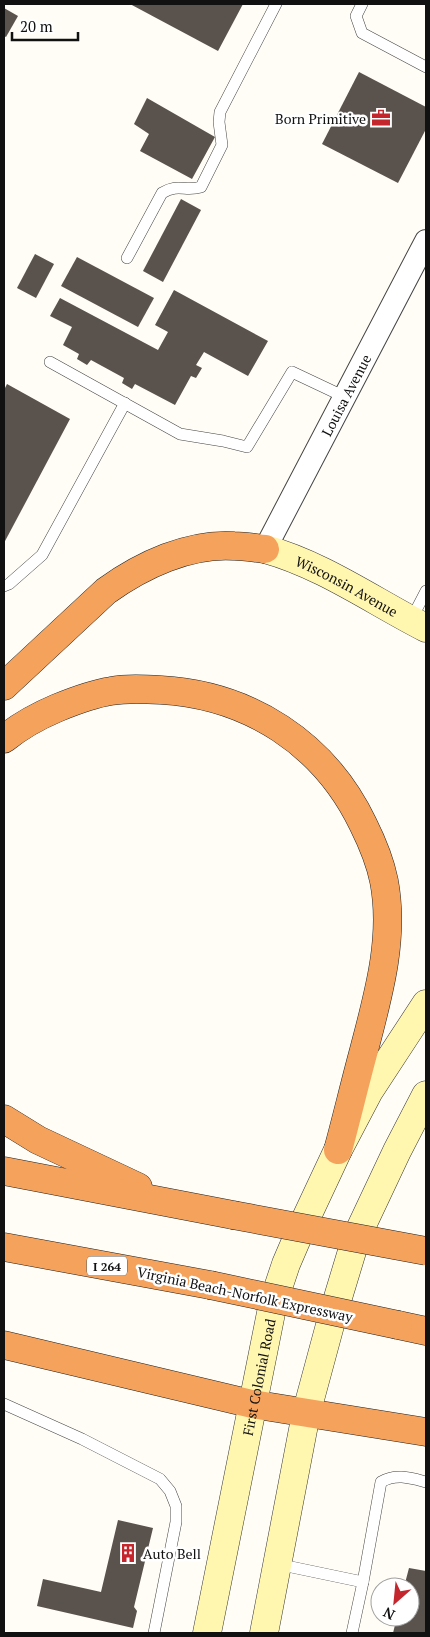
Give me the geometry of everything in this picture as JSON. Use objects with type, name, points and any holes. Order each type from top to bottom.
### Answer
[{"type":"highway","points":[[4,686],[106,590],[152,563],[183,552],[209,547],[233,545],[265,549]]},
{"type":"highway","points":[[4,738],[39,716],[74,701],[102,693],[142,689],[180,691],[218,699],[247,709],[278,726],[307,748],[331,773],[354,805],[373,845],[384,880],[387,904],[386,945],[378,999],[338,1150]]},
{"type":"highway","points":[[4,1119],[38,1140],[175,1205]]},
{"type":"highway","points":[[4,1171],[233,1216],[426,1251]]},
{"type":"highway","name":"Virginia Beach-Norfolk Expressway","points":[[4,1247],[210,1285],[426,1331]]},
{"type":"highway","points":[[4,1345],[252,1404],[426,1432]]},
{"type":"main road","name":"Wisconsin Avenue","points":[[265,549],[287,555],[316,568],[418,624]]},
{"type":"main road","name":"First Colonial Road","points":[[207,1633],[273,1303],[286,1264],[338,1150],[369,1091],[426,1004]]},
{"type":"main road","points":[[264,1633],[306,1414],[332,1314],[356,1238],[396,1151],[426,1094]]},
{"type":"street","name":"Louisa Avenue","points":[[265,549],[426,241]]},
{"type":"lane","points":[[127,258],[162,193],[171,188],[180,187],[193,190],[201,187],[222,144],[219,122],[220,112],[276,4]]},
{"type":"lane","points":[[362,4],[356,16],[362,33],[426,67]]},
{"type":"lane","points":[[50,362],[180,434],[247,447],[292,372],[345,397]]},
{"type":"lane","points":[[4,586],[9,584],[42,555],[125,403]]},
{"type":"lane","points":[[418,624],[426,591]]},
{"type":"lane","points":[[4,1404],[82,1439],[160,1479],[170,1491],[176,1506],[176,1522],[154,1633]]},
{"type":"lane","points":[[352,1633],[381,1482],[389,1477],[403,1477],[426,1482]]},
{"type":"lane","points":[[277,1564],[363,1582]]},
{"type":"building","points":[[130,4],[243,4],[218,51]]},
{"type":"building","points":[[4,8],[18,16],[6,37],[4,36]]},
{"type":"building","name":"Born Primitive","points":[[359,72],[426,107],[426,129],[398,183],[322,144]]},
{"type":"building","points":[[147,98],[215,137],[192,179],[140,151],[149,134],[134,124]]},
{"type":"building","points":[[181,199],[201,210],[163,282],[143,271]]},
{"type":"building","points":[[35,254],[54,264],[36,298],[17,288]]},
{"type":"building","points":[[77,257],[154,298],[138,327],[61,286]]},
{"type":"building","points":[[174,290],[268,341],[248,376],[204,352],[196,365],[202,368],[196,378],[191,376],[175,405],[135,384],[132,389],[122,383],[124,378],[91,360],[87,365],[77,359],[79,354],[63,345],[72,327],[50,316],[60,298],[158,350],[168,332],[155,325]]},
{"type":"building","points":[[7,384],[70,419],[4,543],[4,390]]},
{"type":"building","name":"Auto Bell","points":[[118,1520],[153,1528],[134,1607],[137,1611],[133,1628],[37,1606],[43,1579],[101,1592]]},
{"type":"building","points":[[409,1568],[426,1571],[426,1633],[393,1633],[394,1627],[420,1627],[420,1577],[407,1577]]},
{"type":"place","name":"Born Primitive","points":[[381,118]]},
{"type":"place","name":"Auto Bell","points":[[128,1553]]}]
